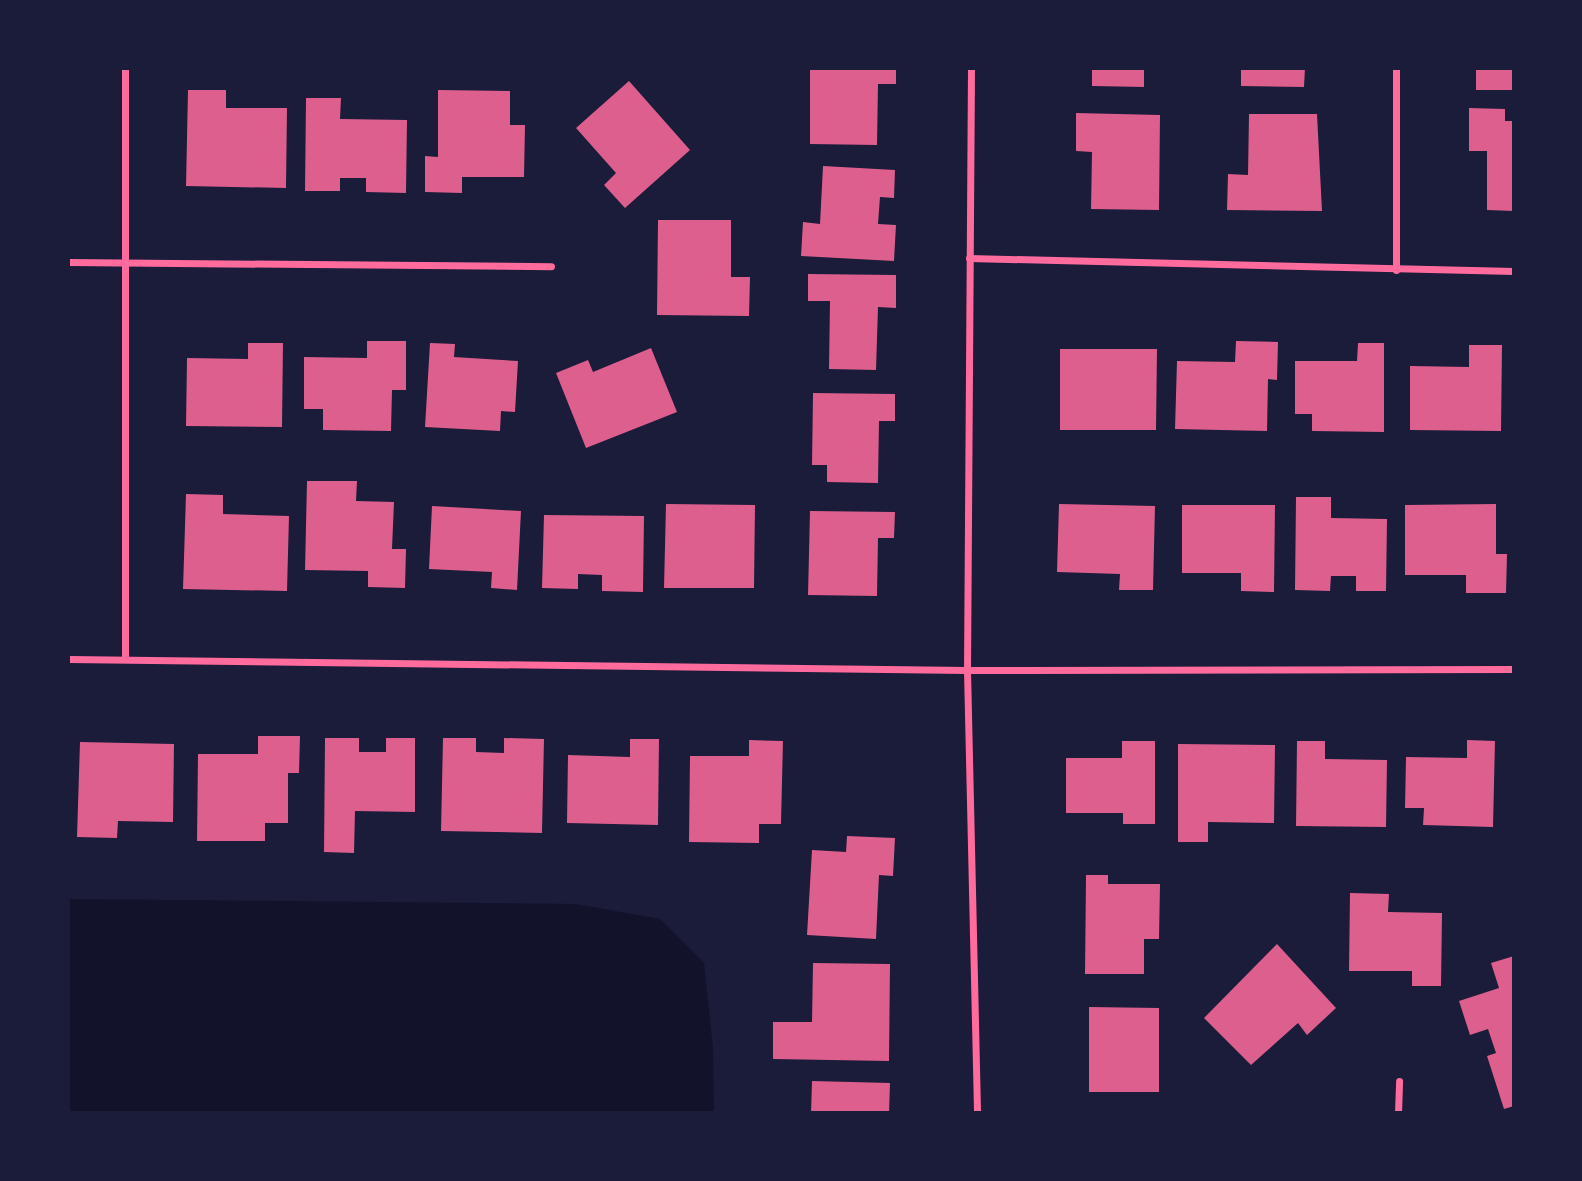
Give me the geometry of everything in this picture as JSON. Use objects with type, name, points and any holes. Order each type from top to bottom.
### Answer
[{"type":"street","points":[[125,68],[122,263],[125,659]]},
{"type":"street","points":[[971,68],[967,670],[977,1113]]},
{"type":"street","points":[[1396,68],[1396,270]]},
{"type":"street","points":[[969,258],[1514,271]]},
{"type":"street","points":[[68,261],[551,266]]},
{"type":"street","points":[[68,659],[967,670],[1514,669]]},
{"type":"street","points":[[1398,1113],[1399,1081]]},
{"type":"shaded area","points":[[68,899],[575,904],[660,919],[704,963],[713,1049],[714,1113],[68,1113]]},
{"type":"building","points":[[810,68],[896,68],[896,84],[878,84],[877,145],[810,144]]},
{"type":"building","points":[[1092,68],[1144,68],[1144,87],[1092,86]]},
{"type":"building","points":[[1241,68],[1305,68],[1304,87],[1241,86]]},
{"type":"building","points":[[1476,68],[1514,68],[1514,90],[1476,90]]},
{"type":"building","points":[[629,81],[690,150],[625,208],[604,185],[616,173],[576,128]]},
{"type":"building","points":[[188,90],[226,90],[226,108],[287,108],[286,188],[186,186]]},
{"type":"building","points":[[438,90],[510,91],[510,125],[525,125],[524,177],[462,177],[462,193],[425,192],[425,156],[438,157]]},
{"type":"building","points":[[306,98],[341,98],[340,119],[407,120],[406,193],[366,192],[366,178],[340,178],[340,191],[305,191]]},
{"type":"building","points":[[1469,108],[1505,109],[1505,121],[1514,121],[1514,211],[1487,210],[1487,151],[1469,151]]},
{"type":"building","points":[[1076,113],[1160,115],[1159,210],[1091,209],[1092,152],[1076,151]]},
{"type":"building","points":[[1249,114],[1317,114],[1322,211],[1227,210],[1228,174],[1248,175]]},
{"type":"building","points":[[823,166],[895,170],[894,198],[880,197],[878,224],[896,225],[894,261],[801,256],[803,222],[820,224]]},
{"type":"building","points":[[658,220],[731,220],[731,277],[750,277],[749,316],[657,315]]},
{"type":"building","points":[[808,274],[896,275],[896,308],[878,307],[876,370],[829,369],[830,301],[808,301]]},
{"type":"building","points":[[367,341],[406,341],[406,390],[392,390],[391,431],[323,430],[323,409],[304,409],[304,357],[367,358]]},
{"type":"building","points":[[1236,341],[1278,342],[1277,380],[1268,379],[1267,431],[1175,429],[1177,361],[1235,362]]},
{"type":"building","points":[[248,343],[283,343],[282,427],[186,426],[187,358],[248,359]]},
{"type":"building","points":[[430,343],[455,344],[454,357],[518,361],[515,412],[501,411],[500,431],[425,427]]},
{"type":"building","points":[[1358,343],[1384,343],[1384,432],[1312,431],[1312,414],[1295,414],[1295,361],[1357,361]]},
{"type":"building","points":[[1469,345],[1502,345],[1501,431],[1410,430],[1410,366],[1469,367]]},
{"type":"building","points":[[651,348],[677,412],[586,448],[556,373],[588,360],[593,372]]},
{"type":"building","points":[[1060,349],[1157,349],[1156,430],[1060,430]]},
{"type":"building","points":[[813,393],[895,394],[895,421],[879,421],[878,483],[827,482],[827,465],[812,465]]},
{"type":"building","points":[[307,481],[357,481],[356,501],[394,502],[392,549],[406,549],[405,588],[368,587],[368,571],[305,570]]},
{"type":"building","points":[[186,494],[223,495],[223,514],[289,516],[287,591],[183,589]]},
{"type":"building","points":[[1296,497],[1331,497],[1331,518],[1387,519],[1386,591],[1356,591],[1356,576],[1331,576],[1330,591],[1295,590]]},
{"type":"building","points":[[666,504],[755,505],[754,588],[664,588]]},
{"type":"building","points":[[1059,504],[1155,506],[1153,590],[1119,590],[1120,574],[1057,572]]},
{"type":"building","points":[[1496,504],[1496,554],[1507,554],[1506,593],[1466,593],[1466,575],[1405,575],[1405,505]]},
{"type":"building","points":[[1182,505],[1275,505],[1274,592],[1241,591],[1241,573],[1182,573]]},
{"type":"building","points":[[432,506],[521,511],[517,590],[491,588],[492,572],[429,569]]},
{"type":"building","points":[[810,511],[895,512],[894,538],[878,538],[877,596],[808,595]]},
{"type":"building","points":[[544,515],[644,516],[643,592],[602,591],[602,575],[578,574],[578,589],[542,588]]},
{"type":"building","points":[[258,736],[300,736],[299,773],[288,773],[288,823],[265,823],[265,841],[197,841],[198,754],[258,754]]},
{"type":"building","points":[[325,738],[359,738],[359,752],[386,752],[386,738],[415,738],[415,812],[355,811],[354,853],[324,852]]},
{"type":"building","points":[[443,738],[476,738],[476,752],[504,753],[504,738],[544,739],[542,833],[441,831]]},
{"type":"building","points":[[630,739],[659,739],[658,825],[567,823],[568,755],[630,757]]},
{"type":"building","points":[[749,740],[783,741],[781,824],[759,824],[759,843],[689,842],[690,756],[749,756]]},
{"type":"building","points":[[1467,740],[1495,741],[1493,827],[1423,825],[1424,808],[1405,808],[1406,757],[1467,758]]},
{"type":"building","points":[[1122,741],[1155,741],[1155,824],[1123,824],[1123,813],[1066,813],[1066,758],[1122,758]]},
{"type":"building","points":[[1297,741],[1325,741],[1325,759],[1387,760],[1386,827],[1296,826]]},
{"type":"building","points":[[80,742],[174,744],[173,822],[118,821],[117,838],[77,837]]},
{"type":"building","points":[[1178,744],[1275,745],[1274,823],[1208,822],[1208,842],[1178,842]]},
{"type":"building","points":[[847,836],[895,838],[893,876],[879,875],[876,939],[807,935],[812,850],[846,852]]},
{"type":"building","points":[[1086,875],[1108,875],[1108,884],[1160,884],[1159,939],[1144,939],[1144,974],[1085,974]]},
{"type":"building","points":[[1350,893],[1389,894],[1388,912],[1442,913],[1441,986],[1412,986],[1412,971],[1349,971]]},
{"type":"building","points":[[1277,944],[1336,1008],[1307,1035],[1298,1023],[1251,1065],[1204,1018]]},
{"type":"building","points":[[1514,956],[1514,1106],[1504,1109],[1487,1056],[1496,1053],[1488,1029],[1470,1035],[1459,1001],[1499,988],[1491,963]]},
{"type":"building","points":[[813,963],[890,964],[889,1061],[773,1059],[773,1022],[812,1022]]},
{"type":"building","points":[[1089,1007],[1159,1008],[1159,1092],[1089,1092]]},
{"type":"building","points":[[812,1081],[890,1083],[889,1113],[811,1113]]}]
